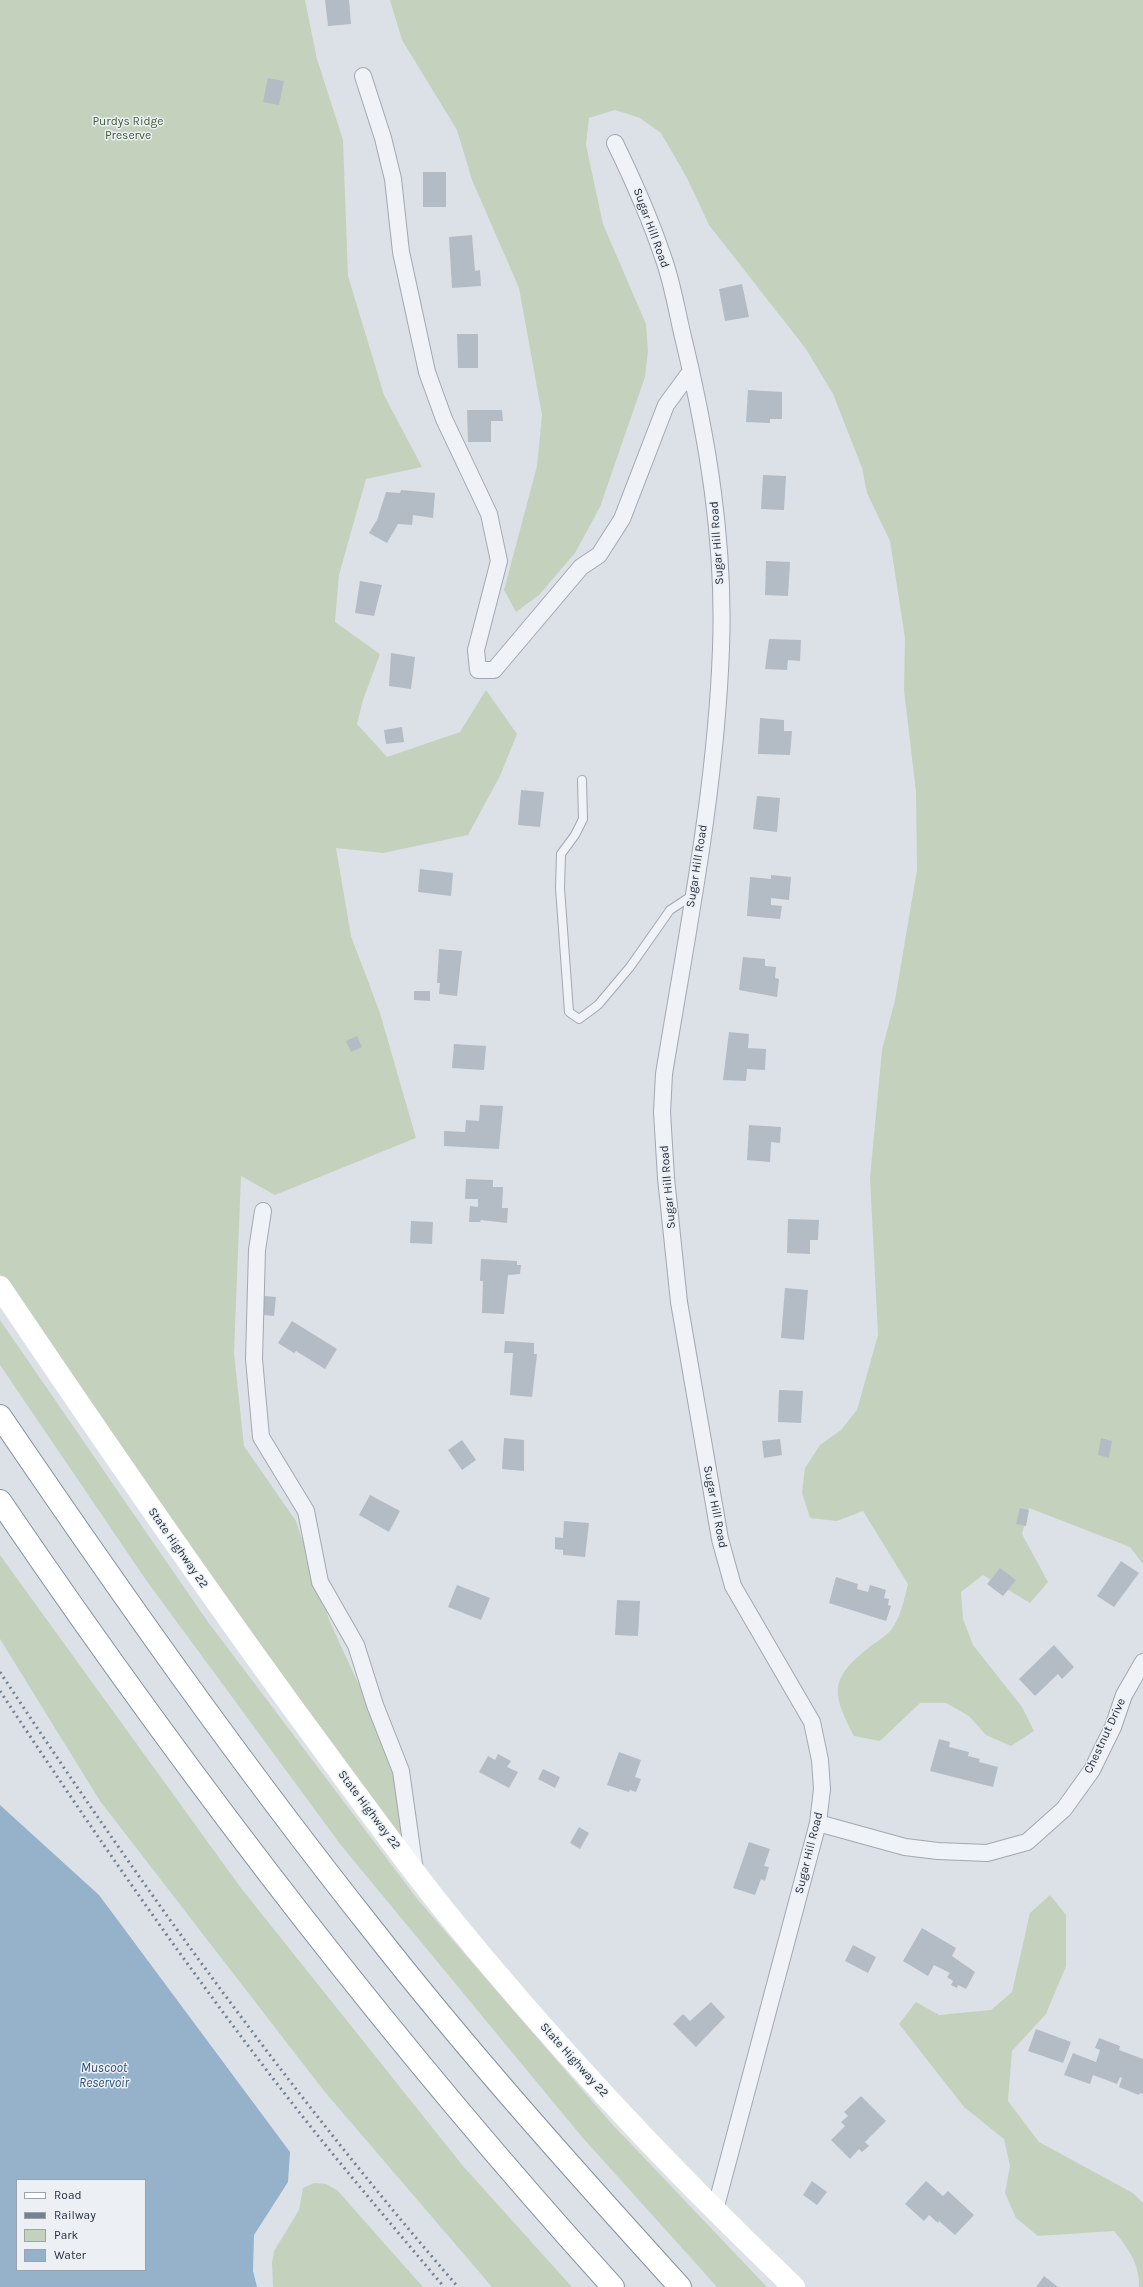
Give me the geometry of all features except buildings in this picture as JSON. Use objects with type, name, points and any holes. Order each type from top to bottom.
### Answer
[{"type":"main road","name":"State Highway 22","points":[[0,1287],[202,1583],[366,1808],[415,1871],[482,1955],[576,2063],[715,2210],[794,2287]]},
{"type":"main road","points":[[0,1416],[125,1598],[217,1726],[372,1930],[537,2128],[680,2287]]},
{"type":"main road","points":[[0,1501],[102,1649],[174,1749],[334,1959],[500,2159],[613,2287]]},
{"type":"street","points":[[363,76],[383,138],[393,179],[402,252],[427,372],[444,419],[489,514],[498,561],[476,650],[478,670],[494,670],[581,567],[599,555],[622,519],[666,405],[691,371]]},
{"type":"street","name":"Sugar Hill Road","points":[[615,143],[642,199],[664,260],[691,371],[709,455],[718,531],[721,647],[708,800],[664,1074],[662,1112],[666,1178],[679,1302],[720,1539],[733,1586],[812,1722],[820,1760],[822,1789],[818,1823],[715,2210]]},
{"type":"street","points":[[263,1211],[257,1250],[254,1359],[261,1437],[306,1511],[320,1582],[356,1645],[375,1705],[401,1771],[415,1871]]},
{"type":"street","name":"Chestnut Drive","points":[[818,1823],[905,1847],[938,1852],[987,1854],[1028,1842],[1064,1809],[1092,1770],[1113,1727],[1124,1695],[1143,1662]]},
{"type":"lane","points":[[582,780],[583,819],[576,835],[561,854],[560,888],[569,1012],[579,1019],[598,1005],[630,967],[670,910],[693,895]]},
{"type":"green space","name":"Purdys Ridge Preserve","points":[[0,0],[305,0],[317,59],[343,140],[348,276],[384,395],[422,467],[366,479],[339,575],[335,622],[380,654],[363,700],[357,724],[387,757],[460,732],[486,690],[517,734],[500,776],[468,835],[383,853],[336,848],[351,936],[380,1013],[416,1138],[275,1195],[241,1176],[234,1353],[244,1446],[296,1521],[330,1622],[369,1707],[394,1774],[406,1846],[281,1681],[0,1274]]},
{"type":"green space","points":[[390,0],[1143,0],[1143,1564],[1130,1547],[1029,1508],[1022,1534],[1048,1582],[1030,1603],[983,1575],[961,1592],[963,1619],[973,1645],[1022,1707],[1034,1731],[1011,1746],[986,1735],[969,1716],[946,1703],[920,1703],[880,1741],[854,1736],[847,1722],[839,1699],[838,1689],[840,1679],[854,1660],[891,1630],[900,1614],[908,1584],[863,1511],[837,1521],[810,1518],[802,1493],[805,1468],[820,1445],[841,1430],[857,1410],[878,1335],[870,1178],[882,1050],[895,1000],[917,870],[916,792],[904,690],[905,638],[890,541],[867,493],[862,468],[833,394],[806,349],[709,225],[687,178],[661,133],[640,118],[615,110],[589,118],[586,145],[603,224],[646,324],[648,351],[645,377],[600,507],[575,553],[539,595],[516,612],[504,590],[537,466],[542,415],[519,288],[472,180],[457,130],[402,40]]},
{"type":"green space","points":[[0,1320],[208,1622],[419,1901],[611,2123],[767,2287],[717,2287],[582,2137],[340,1844],[146,1580],[0,1365]]},
{"type":"green space","points":[[0,1555],[241,1888],[463,2166],[572,2287],[492,2287],[324,2091],[100,1801],[0,1639]]},
{"type":"green space","points":[[1050,1895],[1066,1915],[1066,1966],[1046,2014],[1012,2051],[1008,2101],[1039,2142],[1133,2193],[1143,2203],[1143,2287],[1139,2287],[1139,2279],[1132,2257],[1114,2231],[1038,2236],[1016,2218],[1005,2193],[1010,2166],[1004,2139],[964,2107],[899,2024],[916,2002],[939,2015],[991,2010],[1012,1992],[1030,1913]]},
{"type":"green space","points":[[314,2183],[326,2184],[337,2190],[423,2287],[273,2287],[272,2263],[274,2251],[299,2210],[303,2188]]},
{"type":"water","name":"Muscoot Reservoir","points":[[0,1805],[99,1895],[290,2152],[288,2182],[254,2235],[253,2271],[257,2287],[0,2287]]},
{"type":"railway","points":[[0,1672],[107,1831],[276,2064],[396,2214],[458,2287]]},
{"type":"railway","points":[[0,1691],[147,1907],[224,2013],[320,2139],[444,2287]]}]
